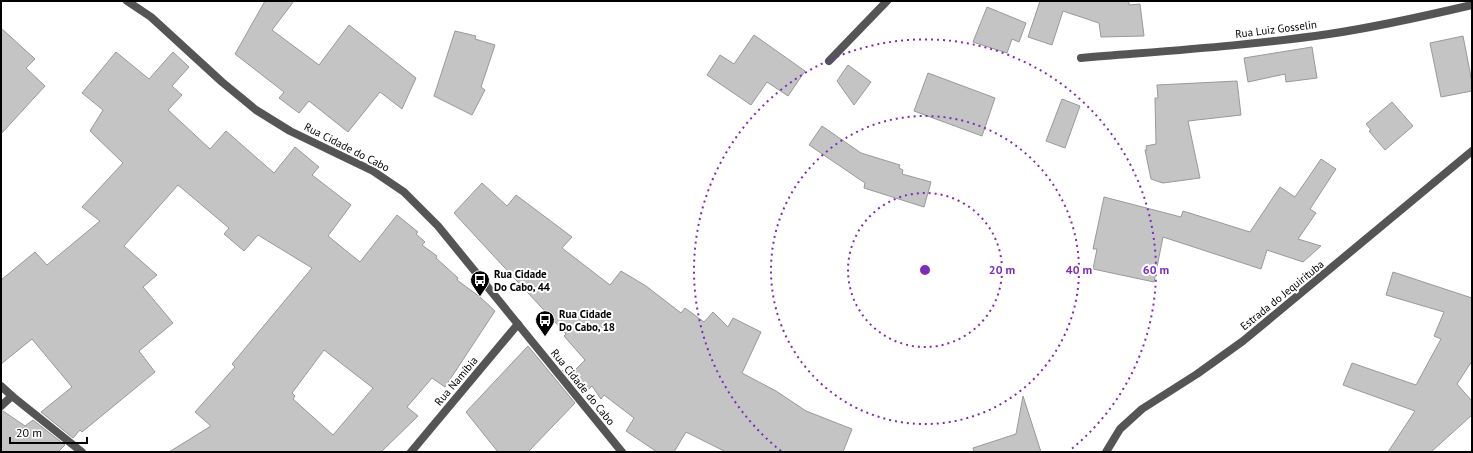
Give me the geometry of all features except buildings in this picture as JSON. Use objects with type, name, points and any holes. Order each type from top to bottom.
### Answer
[{"type":"street","name":"Rua Cidade do Cabo","points":[[127,1],[151,17],[222,82],[256,110],[290,131],[373,171],[404,192],[438,226],[622,452]]},
{"type":"street","points":[[829,61],[887,1]]},
{"type":"street","name":"Rua Luiz Gosselin","points":[[1081,58],[1268,42],[1330,34],[1472,6]]},
{"type":"street","name":"Estrada do Jequirituba","points":[[1106,452],[1120,429],[1142,409],[1197,374],[1243,341],[1472,151]]},
{"type":"street","name":"Rua Namíbia","points":[[411,452],[518,324]]},
{"type":"street","points":[[1,386],[82,452]]},
{"type":"street","points":[[1,406],[12,396]]},
{"type":"place","name":"Rua Cidade Do Cabo, 44","points":[[480,297]]},
{"type":"place","name":"Rua Cidade Do Cabo, 18","points":[[545,337]]}]
